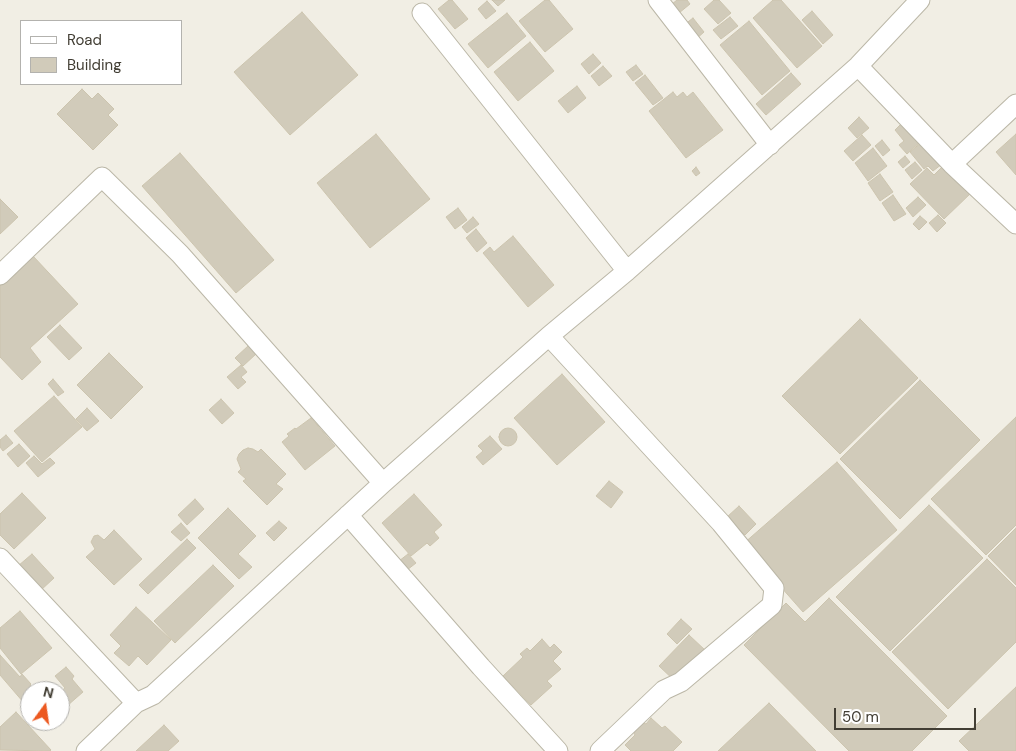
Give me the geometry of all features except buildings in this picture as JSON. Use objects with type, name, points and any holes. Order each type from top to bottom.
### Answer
[{"type":"street","points":[[658,0],[770,145]]},
{"type":"street","points":[[86,751],[136,703],[153,695],[348,514],[550,336],[627,271],[858,66],[920,0]]},
{"type":"street","points":[[422,13],[627,271]]},
{"type":"street","points":[[858,66],[952,164],[1016,224]]},
{"type":"street","points":[[952,164],[1016,104]]},
{"type":"street","points":[[0,275],[102,177],[180,254],[384,483]]},
{"type":"street","points":[[550,336],[721,523],[774,588],[772,605],[681,682],[664,690],[600,751]]},
{"type":"street","points":[[348,514],[481,667],[558,751]]},
{"type":"street","points":[[0,558],[136,703]]}]
